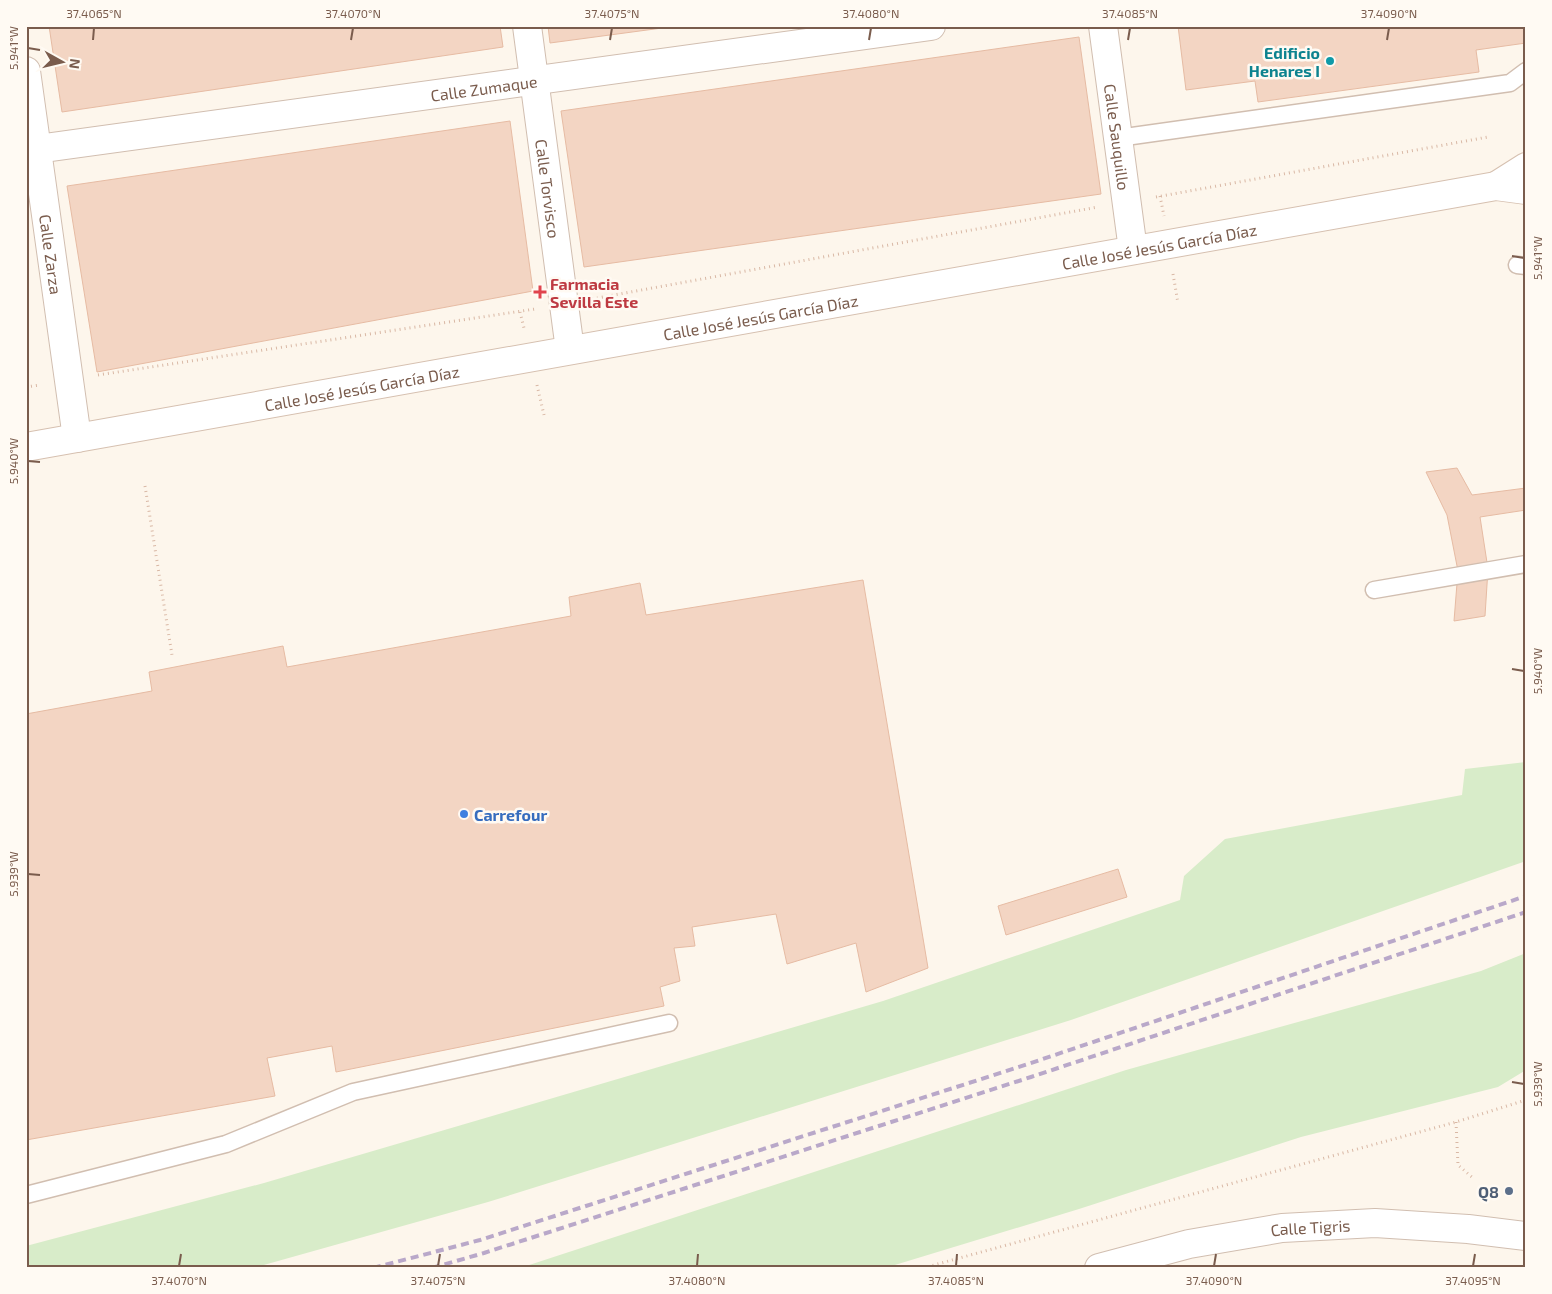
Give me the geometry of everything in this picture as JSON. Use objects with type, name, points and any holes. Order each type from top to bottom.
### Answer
[{"type":"street","name":"Calle Torvisco","points":[[527,26],[570,350]]},
{"type":"street","name":"Calle Zumaque","points":[[37,149],[930,26]]},
{"type":"street","name":"Calle Sauquillo","points":[[1103,26],[1133,250]]},
{"type":"street","name":"Calle Zarza","points":[[26,71],[76,438]]},
{"type":"street","points":[[1496,186],[1526,167]]},
{"type":"street","points":[[1496,186],[1526,190]]},
{"type":"street","name":"Calle José Jesús García Díaz","points":[[26,447],[1496,186]]},
{"type":"street","name":"Calle Tigris","points":[[1099,1268],[1189,1244],[1282,1228],[1375,1223],[1468,1229],[1526,1236]]},
{"type":"lane","points":[[1118,138],[1510,83],[1526,71]]},
{"type":"lane","points":[[1374,590],[1526,564]]},
{"type":"lane","points":[[26,1195],[226,1144],[353,1092],[669,1023]]},
{"type":"path","points":[[26,387],[564,304],[1488,137]]},
{"type":"path","points":[[145,486],[172,655]]},
{"type":"path","points":[[923,1268],[1456,1122],[1526,1100]]},
{"type":"path","points":[[1456,1122],[1458,1165],[1473,1178]]},
{"type":"green space","points":[[1526,762],[1526,861],[1071,1020],[488,1202],[253,1268],[26,1268],[26,1246],[264,1183],[883,1001],[1180,900],[1184,876],[1225,839],[1462,795],[1465,769]]},
{"type":"green space","points":[[1526,953],[1526,1070],[1498,1087],[1301,1137],[1079,1209],[885,1268],[520,1268],[1126,1070],[1481,971]]},
{"type":"building","points":[[49,26],[500,26],[503,47],[62,112]]},
{"type":"building","points":[[548,26],[677,26],[550,43]]},
{"type":"building","name":"Edificio Henares I","points":[[1178,26],[1526,26],[1526,43],[1476,50],[1479,72],[1258,102],[1255,81],[1186,90]]},
{"type":"building","points":[[1079,37],[1101,194],[584,267],[561,111]]},
{"type":"building","points":[[510,121],[533,291],[97,372],[67,186]]},
{"type":"building","points":[[1457,468],[1472,495],[1526,488],[1526,510],[1480,517],[1488,569],[1485,616],[1454,621],[1458,571],[1447,515],[1426,472]]},
{"type":"building","name":"Carrefour","points":[[863,580],[928,968],[866,992],[856,943],[787,964],[776,914],[692,927],[695,946],[674,948],[680,981],[660,987],[664,1006],[336,1072],[332,1046],[267,1058],[275,1096],[26,1140],[26,714],[152,691],[149,672],[283,646],[287,667],[571,616],[569,597],[640,583],[646,615]]},
{"type":"building","points":[[1118,869],[1127,897],[1006,935],[998,906]]},
{"type":"railway","points":[[373,1268],[480,1240],[1028,1064],[1526,896]]},
{"type":"railway","points":[[432,1268],[484,1253],[1031,1077],[1526,912]]},
{"type":"place","name":"Edificio Henares I","points":[[1330,61]]},
{"type":"place","name":"Farmacia Sevilla Este","points":[[540,292]]},
{"type":"place","name":"Carrefour","points":[[464,814]]},
{"type":"place","name":"Q8","points":[[1509,1191]]}]
